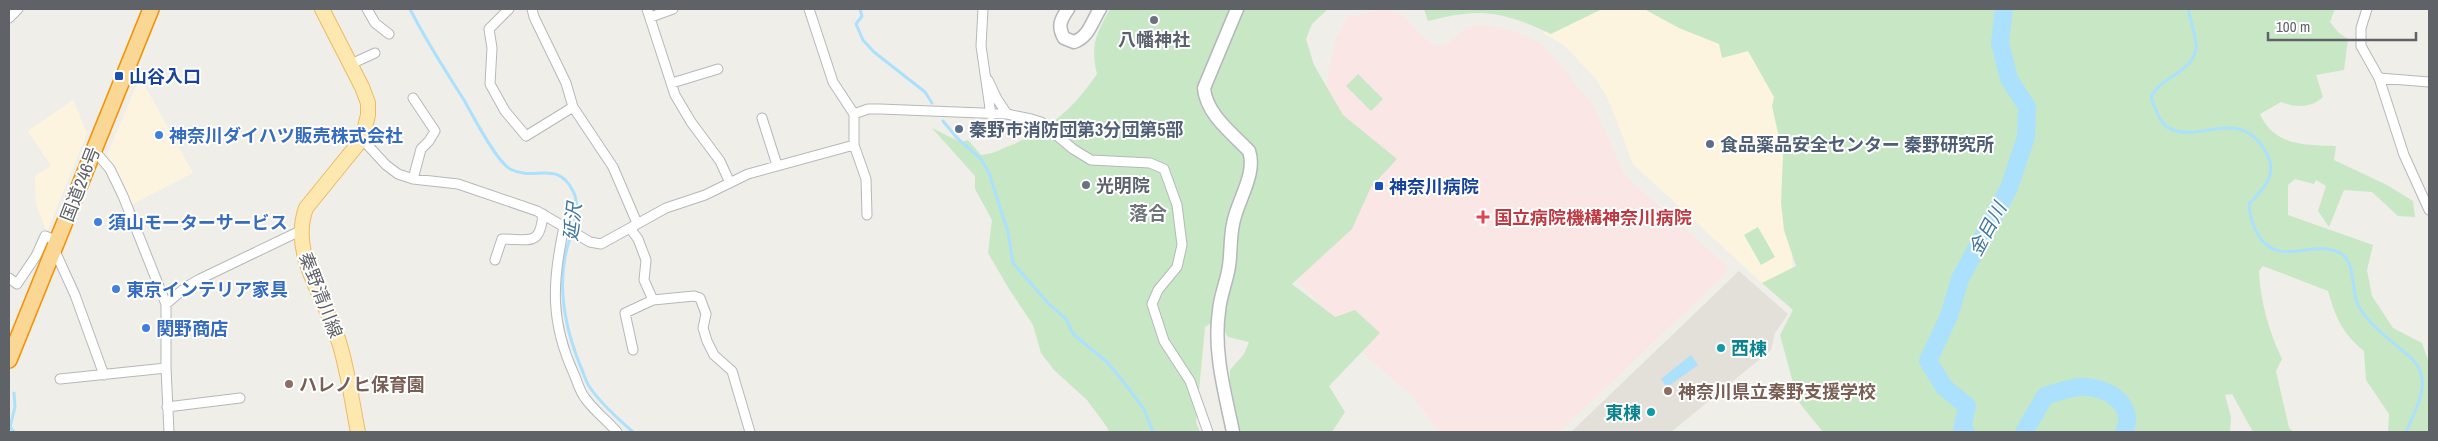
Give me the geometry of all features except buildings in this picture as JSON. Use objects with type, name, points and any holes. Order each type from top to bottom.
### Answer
[{"type":"highway","name":"国道246号","points":[[9,360],[151,9]]},
{"type":"main road","name":"秦野清川線","points":[[322,9],[351,64],[368,103],[366,132],[314,196],[306,208],[300,231],[307,266],[339,342],[358,432]]},
{"type":"street","points":[[9,18],[18,9]]},
{"type":"street","points":[[367,9],[375,23],[389,34]]},
{"type":"street","points":[[509,9],[489,29],[492,48],[490,84],[506,111],[528,139],[573,107]]},
{"type":"street","points":[[532,9],[534,17],[566,83],[573,107],[613,168],[646,260],[644,280],[653,300]]},
{"type":"street","points":[[673,9],[649,13],[675,95],[691,122],[720,161],[730,183]]},
{"type":"street","points":[[809,9],[833,82],[854,114],[854,145],[866,179],[867,215]]},
{"type":"street","points":[[983,9],[981,46],[986,75],[986,92],[991,115]]},
{"type":"street","points":[[1068,9],[1059,28],[1064,38],[1074,42],[1081,39],[1088,32],[1100,9]]},
{"type":"street","points":[[1233,432],[1223,384],[1217,334],[1219,309],[1230,265],[1232,225],[1251,170],[1252,159],[1248,151],[1213,112],[1204,98],[1204,88],[1212,64],[1237,9]]},
{"type":"street","points":[[2367,9],[2361,28],[2361,46],[2378,78],[2404,155],[2429,210]]},
{"type":"street","points":[[351,64],[374,53]]},
{"type":"street","points":[[672,83],[718,69]]},
{"type":"street","points":[[986,75],[997,99],[1007,114]]},
{"type":"street","points":[[2378,78],[2429,82]]},
{"type":"street","points":[[413,98],[435,132],[429,142],[421,149],[413,179]]},
{"type":"street","points":[[854,114],[868,109],[991,115],[1007,114],[1041,122],[1073,149],[1091,160],[1150,163],[1164,169],[1177,205],[1182,245],[1177,266],[1158,290],[1152,304],[1164,341],[1190,381],[1208,432]]},
{"type":"street","points":[[762,118],[777,165]]},
{"type":"street","points":[[362,138],[386,165],[398,174],[413,179],[458,184],[543,214],[581,238],[601,244],[666,208],[705,195],[748,174],[854,145]]},
{"type":"street","points":[[93,150],[110,169],[124,196],[166,304],[169,432]]},
{"type":"street","points":[[495,260],[502,239],[531,239],[538,236],[541,231],[543,214]]},
{"type":"street","points":[[564,227],[558,254],[554,291],[558,333],[564,354],[584,398],[616,432]]},
{"type":"street","points":[[166,304],[186,287],[200,279],[300,231]]},
{"type":"street","points":[[9,278],[17,284],[36,256],[45,236],[56,245],[104,375]]},
{"type":"street","points":[[633,350],[626,335],[625,313],[653,300],[694,296],[700,298],[706,314],[703,328],[707,341],[714,355],[732,371],[750,432]]},
{"type":"street","points":[[60,379],[166,368]]},
{"type":"street","points":[[167,407],[240,398]]},
{"type":"street","points":[[606,432],[607,421]]},
{"type":"shaded area","name":"国立病院機構神奈川病院","points":[[1385,9],[1401,14],[1425,39],[1435,46],[1448,44],[1464,29],[1476,25],[1514,31],[1539,42],[1594,107],[1625,176],[1727,266],[1726,273],[1559,432],[1440,432],[1410,394],[1356,347],[1294,276],[1336,39],[1347,17]]},
{"type":"shaded area","name":"食品薬品安全センター 秦野研究所","points":[[1587,9],[1664,9],[1763,43],[1795,136],[1792,268],[1762,283],[1633,164],[1609,101],[1596,79],[1564,45],[1543,33]]},
{"type":"shaded area","points":[[140,77],[193,173],[131,205],[107,155]]},
{"type":"shaded area","points":[[73,100],[87,133],[47,232],[36,205],[35,176],[51,166],[28,131]]},
{"type":"shaded area","name":"神奈川県立秦野支援学校","points":[[1739,271],[1788,314],[1775,333],[1771,350],[1671,432],[1571,432]]},
{"type":"green space","points":[[1110,9],[1328,9],[1312,24],[1306,39],[1314,65],[1343,115],[1397,159],[1371,187],[1352,229],[1292,284],[1335,317],[1355,310],[1380,333],[1329,386],[1345,412],[1332,432],[1240,432],[1230,382],[1230,370],[1244,354],[1249,342],[1228,337],[1217,319],[1205,327],[1196,422],[1200,432],[1109,432],[1087,400],[1054,370],[1041,353],[1033,325],[988,253],[992,220],[975,189],[975,176],[932,128],[960,142],[968,140],[981,155],[993,153],[1023,140],[1048,125],[1079,98],[1097,74],[1094,47],[1098,33]]},
{"type":"green space","points":[[1424,9],[1602,9],[1551,34],[1519,20],[1491,14],[1463,14],[1428,21]]},
{"type":"green space","points":[[1644,9],[2335,9],[2330,22],[2339,33],[2348,39],[2344,70],[2316,75],[2323,97],[2318,101],[2303,106],[2281,102],[2260,114],[2266,125],[2282,138],[2302,144],[2336,146],[2334,160],[2387,185],[2413,201],[2415,217],[2398,216],[2372,192],[2344,190],[2329,227],[2318,211],[2326,186],[2316,180],[2314,184],[2295,179],[2288,185],[2288,215],[2373,245],[2367,270],[2372,296],[2393,328],[2422,343],[2429,363],[2429,432],[2388,432],[2389,414],[2366,380],[2364,351],[2345,331],[2334,309],[2328,291],[2263,266],[2259,271],[2263,304],[2269,327],[2282,359],[2276,371],[2289,428],[2294,432],[2253,432],[2232,394],[2225,395],[2231,417],[2230,432],[1823,432],[1798,401],[1780,335],[1793,310],[1762,283],[1796,266],[1784,230],[1781,203],[1783,155],[1772,106],[1774,97],[1748,51],[1722,58],[1719,44],[1679,28]]},
{"type":"green space","points":[[1358,74],[1383,99],[1371,111],[1346,86]]},
{"type":"green space","points":[[1758,227],[1775,257],[1761,265],[1744,235]]},
{"type":"water","points":[[1691,355],[1698,365],[1667,387],[1661,379]]},
{"type":"waterway","name":"延沢","points":[[410,9],[485,138],[504,164],[510,169],[519,172],[553,173],[567,181],[573,191],[576,198],[576,215],[565,257],[562,285],[567,325],[575,352],[589,386],[604,405],[633,432]]},
{"type":"waterway","points":[[860,9],[862,16],[856,24],[863,40],[874,52],[925,92],[932,103]]},
{"type":"waterway","name":"金目川","points":[[1966,432],[1962,431],[1967,406],[1944,387],[1928,361],[1949,316],[1960,279],[2009,188],[2026,137],[2027,107],[2009,79],[2000,43],[2004,9]]},
{"type":"waterway","points":[[2188,9],[2196,44],[2194,56],[2183,69],[2155,90],[2151,97],[2158,115],[2167,127],[2183,132],[2233,128],[2245,131],[2256,139],[2267,154],[2271,169],[2270,176],[2264,187],[2249,204],[2251,218],[2256,230],[2269,247],[2278,251],[2330,249],[2345,257],[2351,269],[2356,299],[2363,313],[2375,327],[2412,359],[2422,376],[2421,395],[2406,432]]},
{"type":"waterway","points":[[943,121],[957,138],[981,159],[989,173],[1008,232],[1013,263],[1048,303],[1066,319],[1073,334],[1107,362],[1122,380],[1144,409],[1153,432]]},
{"type":"waterway","name":"金目川","points":[[2024,432],[2045,396],[2079,387],[2099,389],[2116,398],[2126,413],[2127,422],[2124,432]]},
{"type":"waterway","points":[[14,393],[15,407],[10,427],[14,432]]},
{"type":"place","name":"八幡神社","points":[[1154,20]]},
{"type":"place","name":"山谷入口","points":[[119,76]]},
{"type":"place","name":"秦野市消防団第3分団第5部","points":[[959,129]]},
{"type":"place","name":"神奈川ダイハツ販売株式会社","points":[[159,135]]},
{"type":"place","name":"食品薬品安全センター 秦野研究所","points":[[1710,144]]},
{"type":"place","name":"光明院","points":[[1086,185]]},
{"type":"place","name":"神奈川病院","points":[[1379,186]]},
{"type":"place","name":"国立病院機構神奈川病院","points":[[1483,217]]},
{"type":"place","name":"須山モーターサービス","points":[[98,222]]},
{"type":"place","name":"東京インテリア家具","points":[[116,289]]},
{"type":"place","name":"関野商店","points":[[146,328]]},
{"type":"place","name":"西棟","points":[[1721,348]]},
{"type":"place","name":"ハレノヒ保育園","points":[[289,384]]},
{"type":"place","name":"神奈川県立秦野支援学校","points":[[1668,391]]},
{"type":"place","name":"東棟","points":[[1651,412]]},
{"type":"district","name":"落合","points":[[1148,213]]}]
